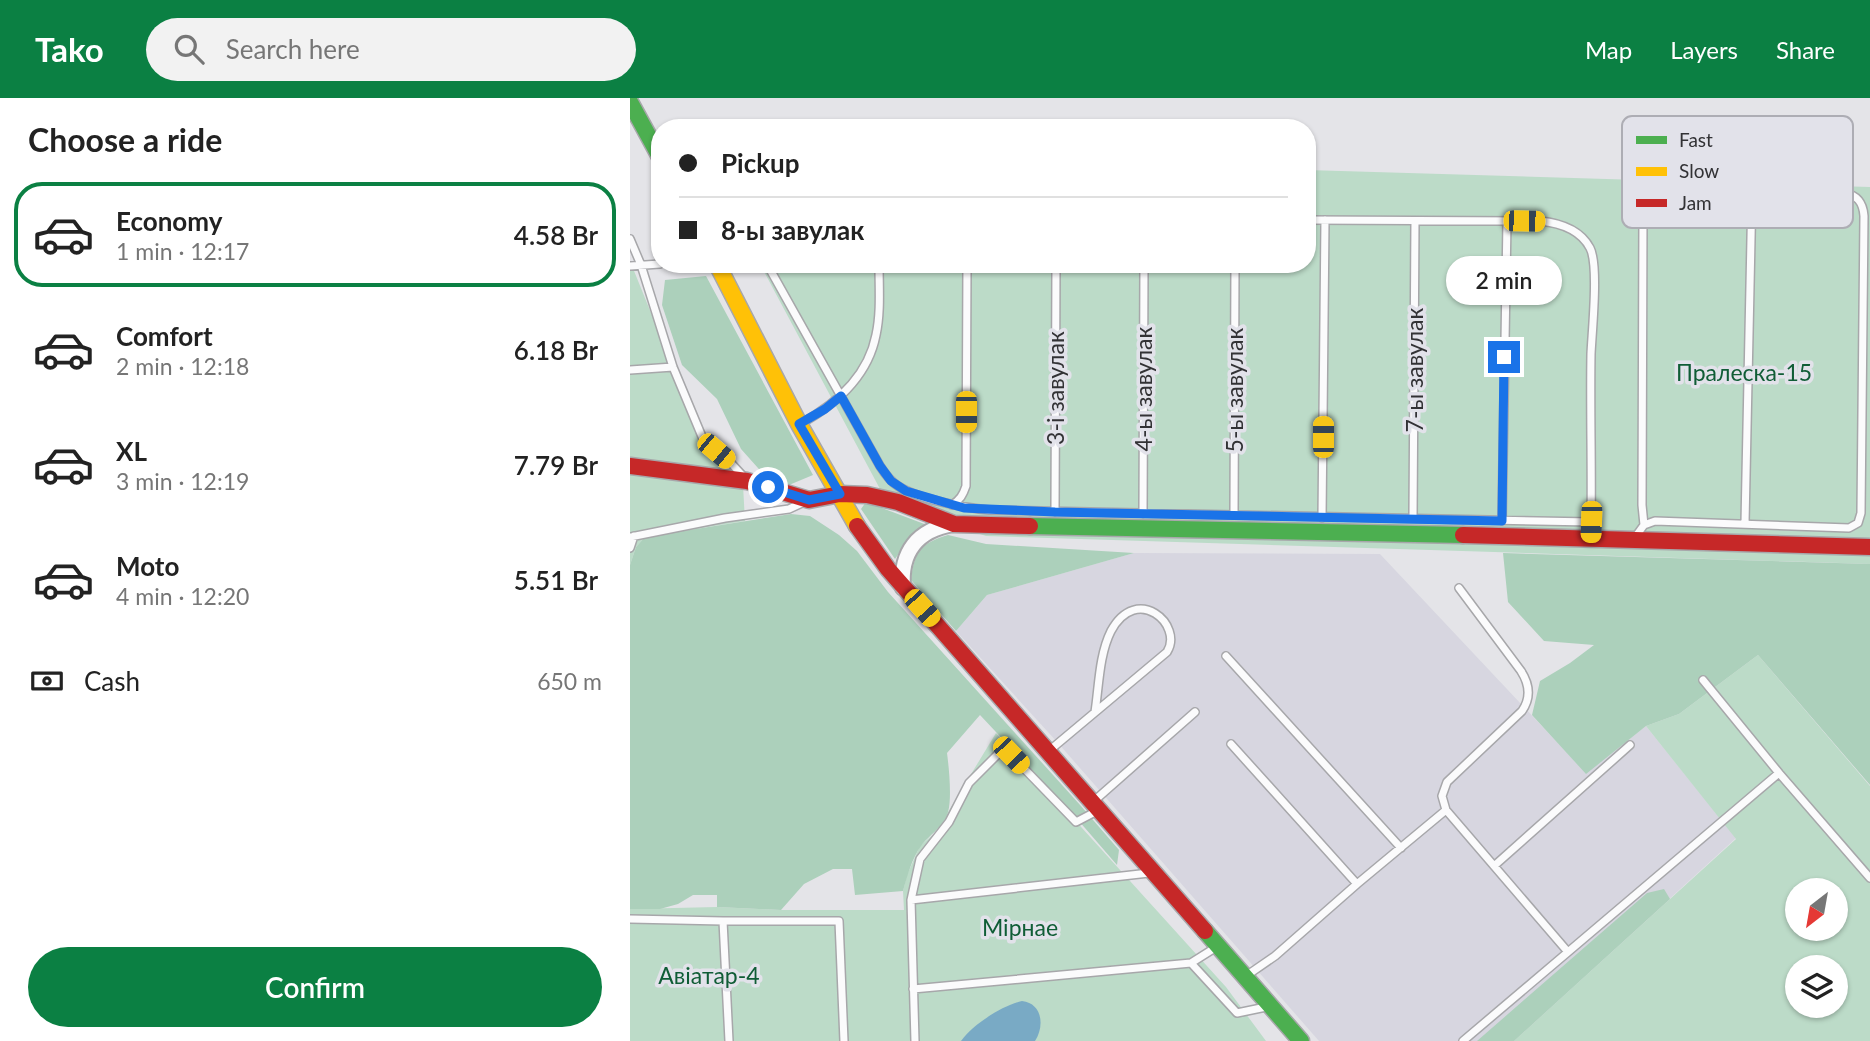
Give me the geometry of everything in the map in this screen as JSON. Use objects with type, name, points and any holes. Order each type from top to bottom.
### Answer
[{"type":"street","points":[[630,102],[651,140]]},
{"type":"street","points":[[722,273],[799,424],[856,524],[904,588],[1301,1041]]},
{"type":"street","points":[[630,466],[747,481],[809,500],[840,494],[867,495],[887,499],[954,524]]},
{"type":"street","points":[[904,588],[902,578],[905,560],[915,542],[933,529],[954,524],[1591,530],[1635,539],[1870,547]]},
{"type":"lane","points":[[1644,525],[1661,520],[1849,528],[1858,523],[1861,513],[1863,206],[1853,196]]},
{"type":"lane","points":[[772,273],[880,466],[891,481],[906,491],[952,505],[989,510],[1413,518],[1502,521],[1591,530],[1593,256],[1584,240],[1561,225],[1540,221],[1316,220]]},
{"type":"lane","points":[[1322,518],[1325,220]]},
{"type":"lane","name":"7-ы завулак","points":[[1413,518],[1415,221]]},
{"type":"lane","points":[[1502,521],[1507,221]]},
{"type":"lane","points":[[1635,539],[1644,525],[1643,228]]},
{"type":"lane","points":[[1745,523],[1751,228]]},
{"type":"lane","points":[[630,239],[641,265],[673,367],[703,439],[747,481]]},
{"type":"lane","points":[[630,265],[651,264]]},
{"type":"lane","points":[[799,424],[841,396],[860,371],[876,337],[879,273]]},
{"type":"lane","points":[[952,505],[959,500],[966,486],[967,273]]},
{"type":"lane","name":"3-і завулак","points":[[1055,512],[1056,273]]},
{"type":"lane","name":"4-ы завулак","points":[[1143,514],[1144,273]]},
{"type":"lane","name":"5-ы завулак","points":[[1234,515],[1235,273]]},
{"type":"lane","points":[[630,370],[673,367]]},
{"type":"lane","points":[[630,548],[632,537],[725,518],[789,509],[809,500]]},
{"type":"lane","points":[[1458,588],[1526,678],[1529,691],[1522,711],[1447,782],[1441,796],[1446,810],[1568,952]]},
{"type":"lane","points":[[1049,751],[1163,656],[1170,647],[1170,630],[1149,610],[1131,610],[1110,633],[1103,656],[1095,712]]},
{"type":"lane","points":[[1226,656],[1401,848]]},
{"type":"lane","points":[[1703,680],[1870,878]]},
{"type":"lane","points":[[915,1041],[911,900],[920,859],[949,822],[969,783],[1000,752],[1011,755],[1076,822],[1092,812],[1195,712]]},
{"type":"lane","points":[[1231,744],[1357,884]]},
{"type":"lane","points":[[1494,866],[1630,744]]},
{"type":"lane","points":[[1463,1041],[1779,773]]},
{"type":"lane","points":[[1245,976],[1275,956],[1446,810]]},
{"type":"lane","points":[[911,900],[1155,872]]},
{"type":"lane","points":[[630,919],[839,921],[844,1041]]},
{"type":"lane","points":[[723,921],[729,1041]]},
{"type":"lane","points":[[913,989],[1191,963],[1219,946]]},
{"type":"lane","points":[[1191,963],[1237,1013],[1270,1006]]},
{"type":"shaded area","points":[[1134,553],[1380,554],[1586,773],[1646,726],[1736,838],[1514,1041],[1319,1041],[1058,743],[956,631],[987,595]]},
{"type":"green space","name":"Пралеска-15","points":[[1316,170],[1622,180],[1622,228],[1853,228],[1853,186],[1870,187],[1870,564],[986,536],[888,504],[765,273],[1316,273]]},
{"type":"green space","points":[[630,261],[681,387],[726,471],[630,459]]},
{"type":"green space","points":[[706,276],[813,475],[789,485],[766,477],[741,449],[717,399],[682,365],[662,305],[665,280]]},
{"type":"green space","points":[[630,471],[743,485],[745,521],[645,537],[636,547],[630,565]]},
{"type":"green space","points":[[866,502],[927,525],[909,539],[895,559],[861,509]]},
{"type":"green space","points":[[791,514],[810,516],[857,551],[888,592],[1119,850],[1117,865],[980,715],[947,753],[950,791],[948,812],[943,822],[918,851],[903,891],[855,895],[852,869],[833,869],[804,884],[781,910],[717,907],[717,895],[693,895],[678,904],[660,909],[630,909],[630,565],[636,547],[645,537]]},
{"type":"green space","points":[[948,535],[986,544],[1134,553],[987,595],[956,631],[911,580],[914,562],[920,550],[931,541]]},
{"type":"green space","points":[[1503,553],[1870,564],[1870,785],[1758,655],[1679,714],[1646,726],[1586,774],[1532,715],[1540,681],[1594,645],[1544,641],[1508,602]]},
{"type":"green space","points":[[1758,655],[1870,786],[1870,1041],[1514,1041],[1736,839],[1646,726],[1679,714]]},
{"type":"green space","name":"Мірнае","points":[[996,733],[1226,987],[1266,1041],[630,1041],[630,909],[717,907],[904,910],[903,891],[907,875],[920,846],[936,832]]},
{"type":"green space","points":[[1664,889],[1670,899],[1514,1041],[1477,1041],[1647,893]]},
{"type":"water","points":[[1022,1001],[1034,1006],[1040,1016],[1040,1029],[1035,1041],[961,1041],[988,1016]]},
{"type":"traffic: fast","points":[[630,102],[651,140]]},
{"type":"traffic: fast","points":[[1030,526],[1463,535]]},
{"type":"traffic: fast","points":[[1205,931],[1301,1041]]},
{"type":"traffic: slow","points":[[722,273],[799,424],[857,526]]},
{"type":"traffic: jam","points":[[630,466],[747,481],[809,500],[840,494],[867,495],[898,502],[954,524],[1030,526]]},
{"type":"traffic: jam","points":[[857,526],[888,569],[1205,931]]},
{"type":"traffic: jam","points":[[1463,535],[1870,547]]},
{"type":"route","points":[[768,487],[809,500],[840,494],[799,424],[841,396],[891,481],[906,491],[964,508],[1502,521],[1504,357]]},
{"type":"park label","name":"Авіатар-4","points":[[709,975]]}]
